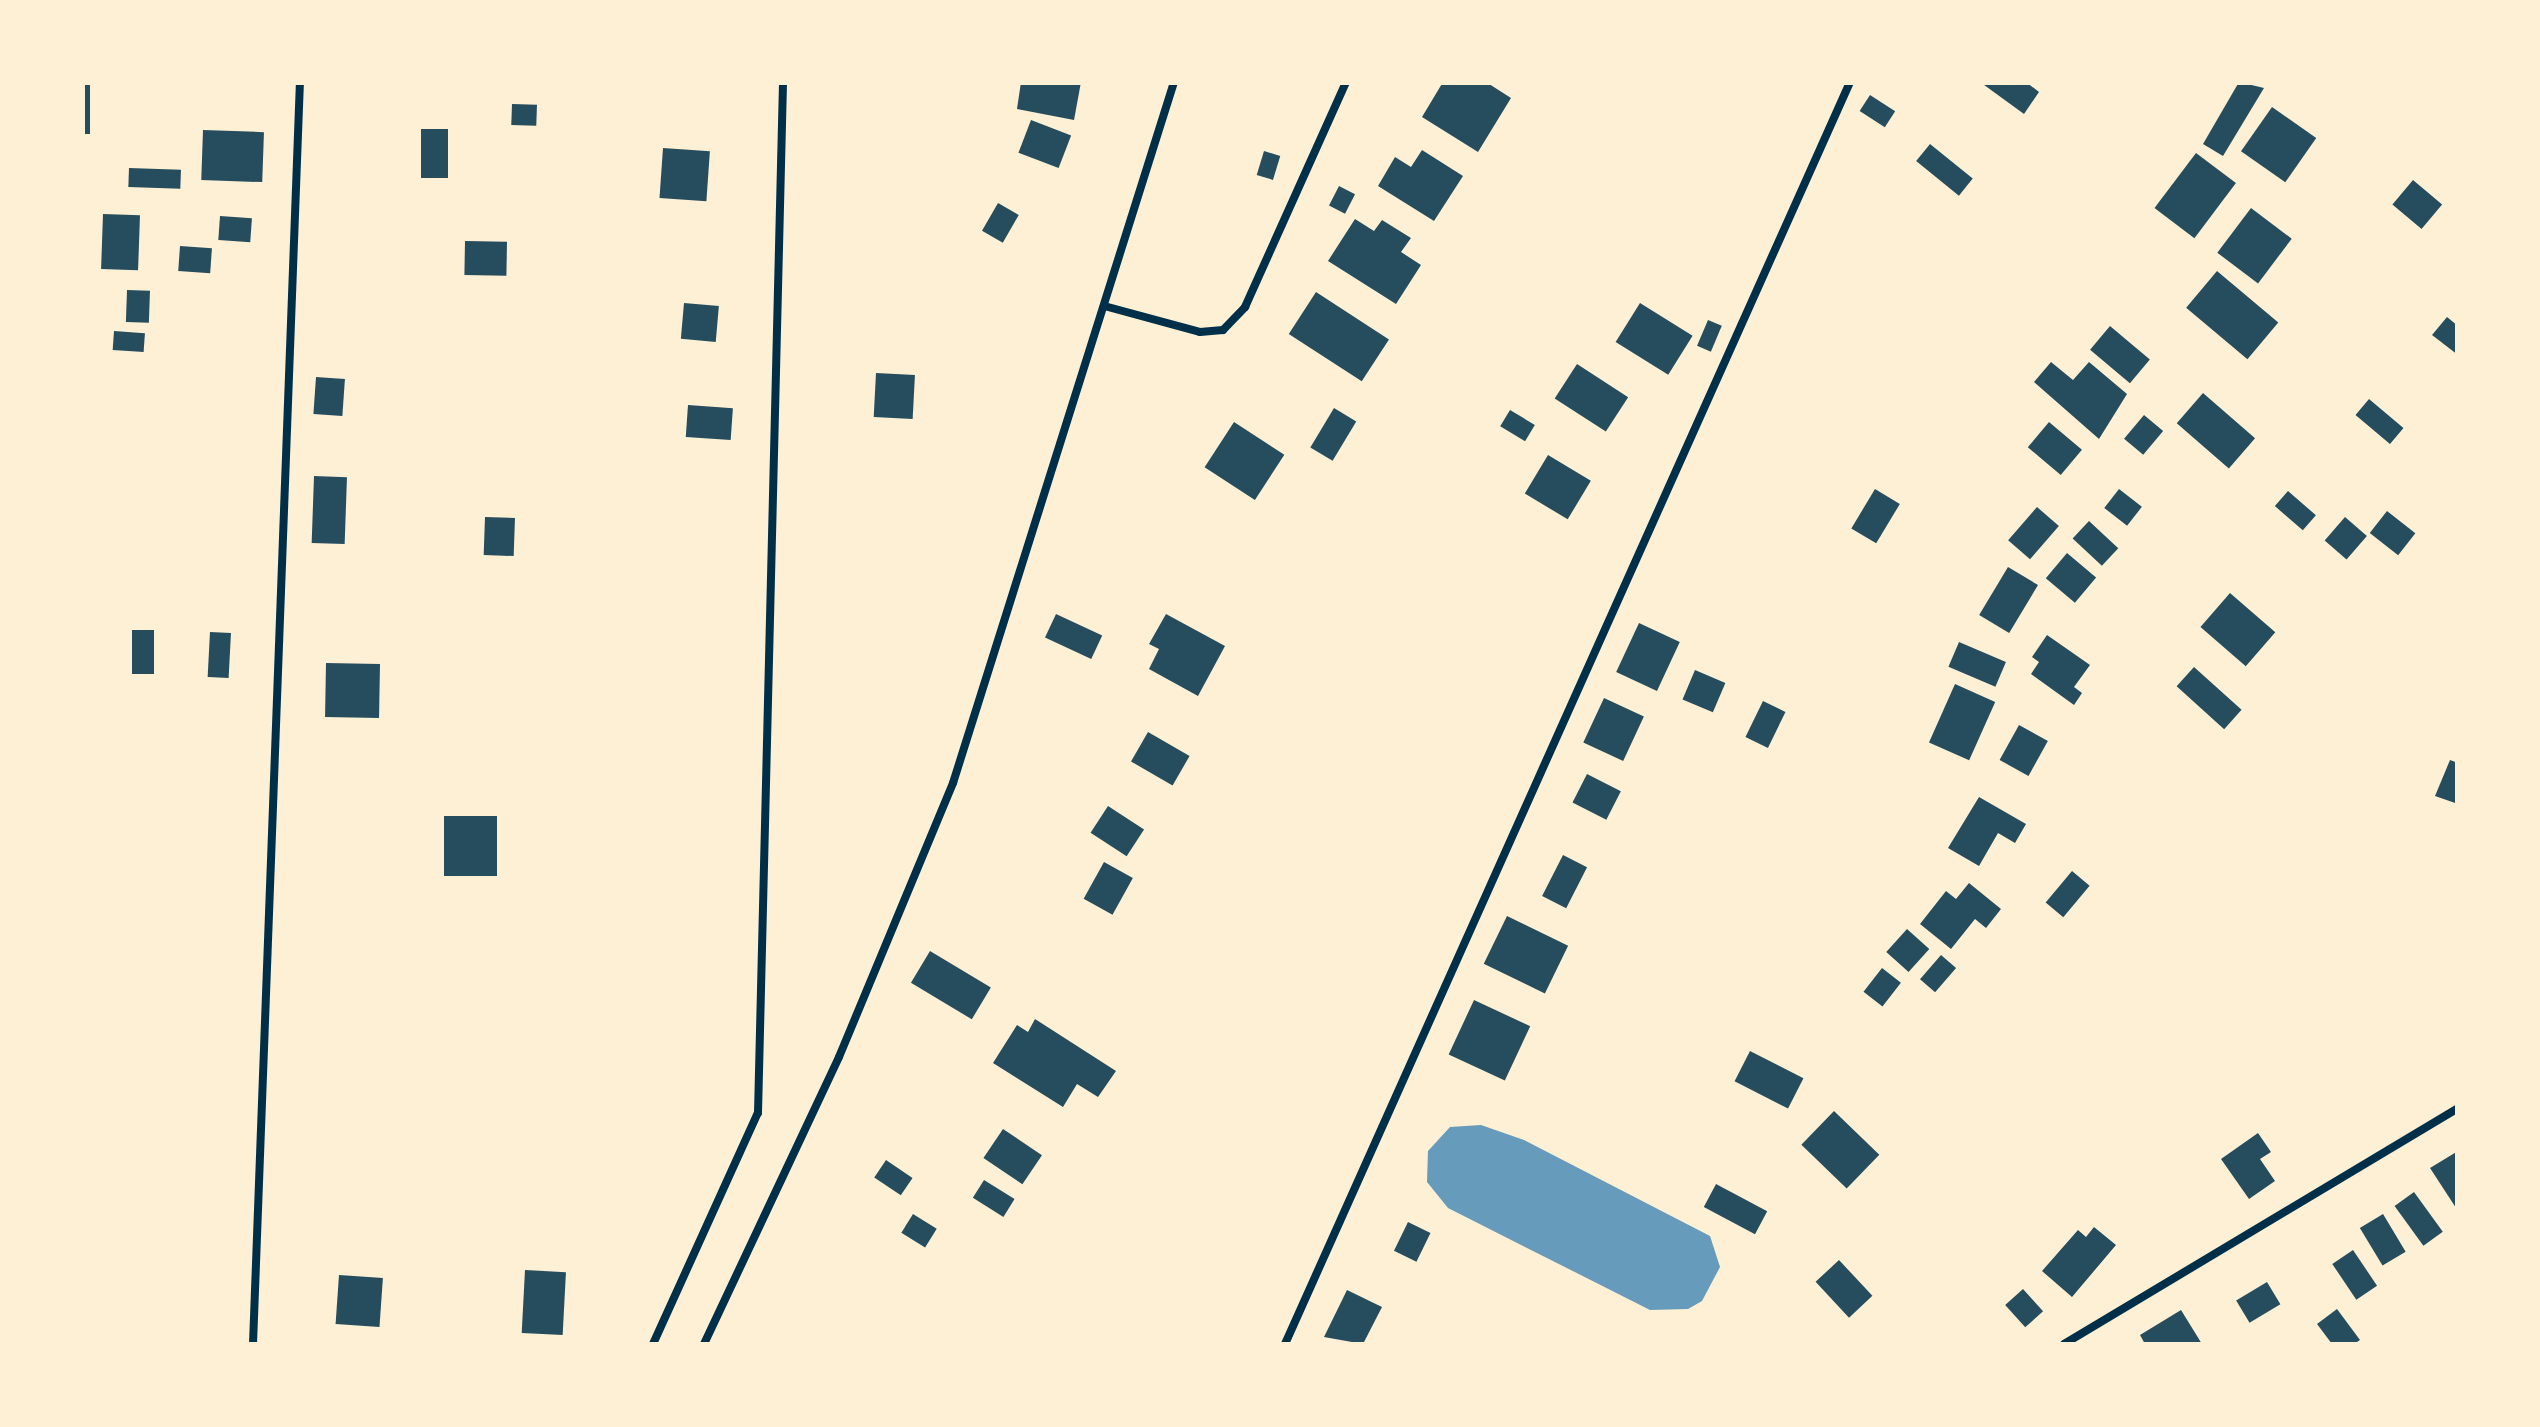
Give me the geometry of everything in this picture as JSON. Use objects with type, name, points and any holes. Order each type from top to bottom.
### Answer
[{"type":"lane","points":[[253,1344],[300,82]]},
{"type":"lane","points":[[653,1344],[758,1113],[784,82]]},
{"type":"lane","points":[[704,1344],[839,1058],[953,783],[1108,307],[1174,82]]},
{"type":"lane","points":[[1108,307],[1200,332],[1223,330],[1245,307],[1346,82]]},
{"type":"lane","points":[[1285,1344],[1850,82]]},
{"type":"lane","points":[[2064,1344],[2458,1108]]},
{"type":"water","points":[[1481,1125],[1524,1140],[1710,1236],[1720,1267],[1702,1301],[1688,1309],[1650,1310],[1448,1208],[1427,1182],[1428,1151],[1450,1127]]},
{"type":"building","points":[[82,82],[90,82],[90,134],[82,134]]},
{"type":"building","points":[[1021,82],[1081,82],[1074,120],[1017,109]]},
{"type":"building","points":[[1443,82],[1486,82],[1511,98],[1478,152],[1422,117]]},
{"type":"building","points":[[1980,82],[2026,82],[2039,92],[2024,114]]},
{"type":"building","points":[[2239,82],[2264,88],[2223,156],[2203,144]]},
{"type":"building","points":[[1870,95],[1895,111],[1885,127],[1860,111]]},
{"type":"building","points":[[512,104],[537,105],[536,126],[511,125]]},
{"type":"building","points":[[2272,107],[2316,138],[2285,182],[2241,151]]},
{"type":"building","points":[[1031,120],[1071,135],[1059,168],[1018,153]]},
{"type":"building","points":[[421,129],[448,129],[448,178],[421,178]]},
{"type":"building","points":[[203,130],[264,132],[262,182],[201,180]]},
{"type":"building","points":[[1930,144],[1973,179],[1959,196],[1916,161]]},
{"type":"building","points":[[663,148],[710,151],[706,201],[660,198]]},
{"type":"building","points":[[1422,150],[1463,176],[1434,221],[1378,186],[1395,157],[1411,167]]},
{"type":"building","points":[[1264,151],[1280,156],[1273,180],[1257,175]]},
{"type":"building","points":[[2196,153],[2236,183],[2194,238],[2154,208]]},
{"type":"building","points":[[129,168],[181,170],[180,189],[128,187]]},
{"type":"building","points":[[2413,180],[2442,204],[2422,229],[2392,205]]},
{"type":"building","points":[[1339,186],[1355,194],[1345,214],[1329,206]]},
{"type":"building","points":[[998,203],[1019,215],[1003,243],[982,231]]},
{"type":"building","points":[[2251,208],[2292,239],[2258,283],[2217,253]]},
{"type":"building","points":[[103,214],[140,215],[138,270],[101,269]]},
{"type":"building","points":[[220,216],[252,218],[250,242],[218,240]]},
{"type":"building","points":[[1355,219],[1374,231],[1382,220],[1411,238],[1401,252],[1421,265],[1396,304],[1328,261]]},
{"type":"building","points":[[465,241],[507,242],[506,276],[464,275]]},
{"type":"building","points":[[180,246],[212,248],[210,273],[178,271]]},
{"type":"building","points":[[2217,271],[2278,322],[2247,359],[2186,308]]},
{"type":"building","points":[[127,290],[150,291],[149,323],[126,322]]},
{"type":"building","points":[[1316,292],[1389,339],[1362,381],[1289,334]]},
{"type":"building","points":[[684,303],[719,306],[716,342],[681,339]]},
{"type":"building","points":[[1640,303],[1693,336],[1668,375],[1616,342]]},
{"type":"building","points":[[2447,317],[2458,326],[2458,355],[2432,335]]},
{"type":"building","points":[[1708,320],[1722,326],[1711,352],[1697,346]]},
{"type":"building","points":[[2110,326],[2150,359],[2130,383],[2090,350]]},
{"type":"building","points":[[114,331],[145,333],[144,352],[113,350]]},
{"type":"building","points":[[2051,362],[2073,380],[2089,362],[2127,394],[2099,439],[2034,382]]},
{"type":"building","points":[[1577,364],[1628,397],[1606,432],[1555,398]]},
{"type":"building","points":[[876,373],[915,375],[913,419],[874,417]]},
{"type":"building","points":[[316,377],[345,379],[342,416],[313,414]]},
{"type":"building","points":[[2203,393],[2255,438],[2229,468],[2177,423]]},
{"type":"building","points":[[2369,399],[2403,428],[2390,444],[2356,415]]},
{"type":"building","points":[[688,405],[733,408],[731,440],[686,437]]},
{"type":"building","points":[[1334,408],[1356,421],[1333,461],[1310,447]]},
{"type":"building","points":[[1510,410],[1535,425],[1525,441],[1500,426]]},
{"type":"building","points":[[2144,415],[2163,431],[2143,455],[2124,439]]},
{"type":"building","points":[[1234,422],[1284,455],[1255,500],[1205,467]]},
{"type":"building","points":[[2049,422],[2082,450],[2061,475],[2028,447]]},
{"type":"building","points":[[1548,455],[1591,481],[1568,519],[1525,494]]},
{"type":"building","points":[[314,476],[347,477],[345,544],[312,543]]},
{"type":"building","points":[[1875,489],[1900,504],[1876,543],[1851,528]]},
{"type":"building","points":[[2119,489],[2142,507],[2127,526],[2104,508]]},
{"type":"building","points":[[2288,491],[2316,515],[2303,530],[2275,506]]},
{"type":"building","points":[[2037,507],[2059,526],[2030,559],[2008,540]]},
{"type":"building","points":[[2387,511],[2415,533],[2398,555],[2370,533]]},
{"type":"building","points":[[485,517],[515,518],[514,556],[484,555]]},
{"type":"building","points":[[2345,517],[2367,536],[2347,559],[2325,540]]},
{"type":"building","points":[[2089,521],[2118,548],[2102,566],[2073,539]]},
{"type":"building","points":[[2067,553],[2096,577],[2075,603],[2046,578]]},
{"type":"building","points":[[2008,567],[2038,585],[2009,633],[1979,615]]},
{"type":"building","points":[[2230,593],[2275,632],[2246,666],[2200,627]]},
{"type":"building","points":[[1056,614],[1102,636],[1091,659],[1045,638]]},
{"type":"building","points":[[1166,614],[1225,646],[1198,696],[1149,669],[1159,649],[1149,644]]},
{"type":"building","points":[[1639,623],[1680,642],[1657,691],[1616,672]]},
{"type":"building","points":[[132,630],[154,630],[154,674],[132,674]]},
{"type":"building","points":[[210,632],[231,633],[229,678],[208,677]]},
{"type":"building","points":[[2047,635],[2090,665],[2074,687],[2082,693],[2074,705],[2031,674],[2039,662],[2032,657]]},
{"type":"building","points":[[1959,642],[2006,662],[1995,687],[1948,667]]},
{"type":"building","points":[[326,663],[380,664],[379,718],[325,717]]},
{"type":"building","points":[[2194,667],[2242,710],[2224,729],[2177,686]]},
{"type":"building","points":[[1695,670],[1725,683],[1713,712],[1682,699]]},
{"type":"building","points":[[1955,684],[1995,702],[1969,760],[1929,742]]},
{"type":"building","points":[[1604,698],[1644,717],[1623,761],[1583,742]]},
{"type":"building","points":[[1763,701],[1785,712],[1768,748],[1745,737]]},
{"type":"building","points":[[2019,725],[2048,741],[2028,776],[2000,760]]},
{"type":"building","points":[[1148,732],[1190,756],[1173,785],[1131,761]]},
{"type":"building","points":[[2450,760],[2458,763],[2458,804],[2435,796]]},
{"type":"building","points":[[1587,774],[1621,791],[1606,820],[1572,803]]},
{"type":"building","points":[[1979,797],[2026,824],[2015,843],[1998,833],[1979,866],[1948,848]]},
{"type":"building","points":[[1108,806],[1144,829],[1127,856],[1091,833]]},
{"type":"building","points":[[444,816],[497,816],[497,876],[444,876]]},
{"type":"building","points":[[1563,855],[1587,867],[1566,908],[1542,896]]},
{"type":"building","points":[[1104,862],[1133,878],[1113,915],[1084,899]]},
{"type":"building","points":[[2072,871],[2090,886],[2063,917],[2046,902]]},
{"type":"building","points":[[1969,883],[2001,909],[1986,928],[1975,919],[1951,949],[1920,924],[1946,891],[1956,899]]},
{"type":"building","points":[[1507,916],[1568,946],[1545,993],[1484,964]]},
{"type":"building","points":[[1907,929],[1929,949],[1909,972],[1886,952]]},
{"type":"building","points":[[930,951],[991,988],[972,1019],[911,983]]},
{"type":"building","points":[[1941,955],[1956,968],[1935,992],[1920,979]]},
{"type":"building","points":[[1882,968],[1901,983],[1882,1006],[1864,992]]},
{"type":"building","points":[[1474,1000],[1530,1026],[1505,1081],[1449,1054]]},
{"type":"building","points":[[1035,1019],[1116,1071],[1098,1097],[1077,1084],[1063,1107],[993,1063],[1017,1025],[1028,1032]]},
{"type":"building","points":[[1750,1051],[1803,1078],[1788,1109],[1735,1081]]},
{"type":"building","points":[[1834,1111],[1879,1155],[1847,1189],[1801,1145]]},
{"type":"building","points":[[1003,1129],[1042,1155],[1022,1184],[983,1158]]},
{"type":"building","points":[[2258,1133],[2271,1152],[2260,1159],[2275,1181],[2249,1199],[2221,1159]]},
{"type":"building","points":[[2458,1151],[2458,1211],[2430,1168]]},
{"type":"building","points":[[886,1160],[913,1178],[901,1195],[874,1177]]},
{"type":"building","points":[[984,1180],[1015,1199],[1003,1217],[973,1198]]},
{"type":"building","points":[[1716,1184],[1767,1211],[1755,1234],[1704,1207]]},
{"type":"building","points":[[2414,1192],[2443,1232],[2423,1246],[2395,1206]]},
{"type":"building","points":[[913,1214],[937,1229],[925,1247],[901,1233]]},
{"type":"building","points":[[2383,1214],[2406,1252],[2383,1266],[2360,1228]]},
{"type":"building","points":[[1408,1222],[1430,1233],[1416,1262],[1394,1251]]},
{"type":"building","points":[[2094,1227],[2116,1245],[2072,1297],[2042,1271],[2078,1230],[2086,1237]]},
{"type":"building","points":[[2353,1250],[2377,1286],[2356,1300],[2332,1264]]},
{"type":"building","points":[[1839,1260],[1872,1296],[1849,1318],[1816,1282]]},
{"type":"building","points":[[525,1270],[566,1272],[563,1335],[522,1333]]},
{"type":"building","points":[[339,1275],[383,1278],[379,1327],[336,1324]]},
{"type":"building","points":[[2267,1282],[2280,1304],[2250,1323],[2236,1301]]},
{"type":"building","points":[[2023,1289],[2043,1311],[2025,1327],[2005,1305]]},
{"type":"building","points":[[1347,1290],[1382,1307],[1363,1344],[1324,1337]]},
{"type":"building","points":[[2337,1309],[2360,1340],[2354,1344],[2332,1344],[2317,1324]]},
{"type":"building","points":[[2181,1310],[2202,1344],[2145,1344],[2140,1335]]}]
